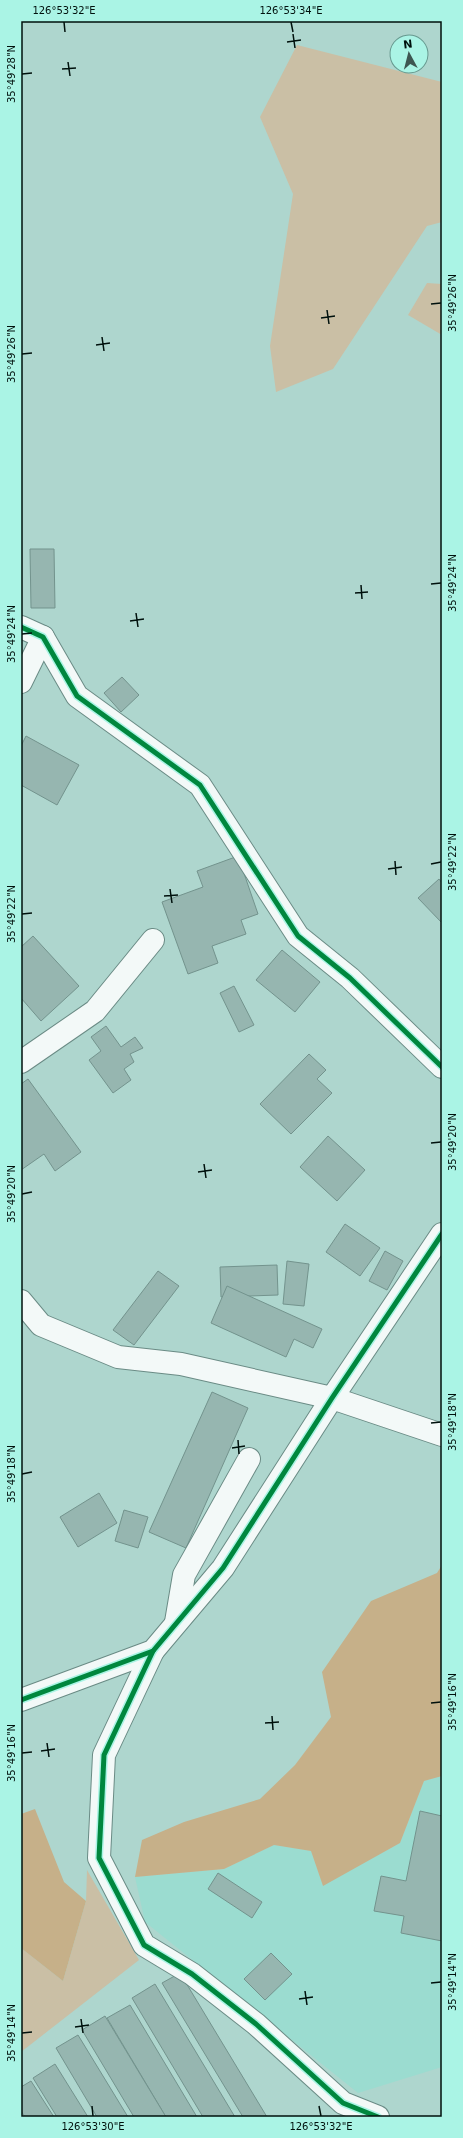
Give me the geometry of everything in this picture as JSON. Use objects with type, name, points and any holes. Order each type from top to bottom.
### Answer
[{"type":"street","points":[[21,627],[43,637],[77,696],[200,785],[298,936],[350,978],[442,1067]]},
{"type":"street","points":[[21,682],[43,637]]},
{"type":"street","points":[[21,1062],[96,1010],[153,940]]},
{"type":"street","points":[[378,2117],[343,2103],[239,2010],[192,1974],[144,1945],[99,1858],[104,1755],[153,1651],[223,1568],[332,1398],[442,1234]]},
{"type":"street","points":[[21,1301],[41,1325],[118,1357],[181,1364],[332,1398],[442,1435]]},
{"type":"street","points":[[176,1623],[184,1575],[249,1458]]},
{"type":"street","points":[[21,1700],[153,1651]]},
{"type":"shaded area","points":[[297,45],[389,68],[389,74],[411,74],[442,82],[442,222],[427,226],[333,369],[276,392],[270,346],[293,194],[260,117]]},
{"type":"shaded area","points":[[427,283],[442,284],[442,335],[408,315]]},
{"type":"shaded area","points":[[442,1565],[442,1776],[424,1781],[400,1843],[323,1886],[311,1851],[274,1845],[224,1869],[135,1877],[142,1840],[184,1822],[260,1799],[295,1765],[331,1717],[322,1672],[371,1601],[437,1573]]},
{"type":"shaded area","points":[[442,1776],[442,2067],[358,2093],[145,1922],[135,1877],[224,1869],[274,1845],[311,1851],[323,1885],[400,1843],[424,1781]]},
{"type":"shaded area","points":[[35,1809],[64,1882],[86,1901],[63,1981],[21,1948],[21,1814]]},
{"type":"shaded area","points":[[87,1870],[139,1960],[21,2052],[21,1948],[63,1981],[86,1901]]},
{"type":"building","points":[[30,549],[54,549],[55,608],[31,608]]},
{"type":"building","points":[[122,677],[139,695],[121,712],[104,693]]},
{"type":"building","points":[[26,736],[79,765],[57,805],[21,785],[21,746]]},
{"type":"building","points":[[238,856],[258,914],[241,920],[246,934],[212,946],[218,963],[188,974],[162,902],[203,887],[197,871]]},
{"type":"building","points":[[439,879],[442,883],[442,923],[418,898]]},
{"type":"building","points":[[33,936],[79,986],[41,1021],[21,998],[21,947]]},
{"type":"building","points":[[282,950],[320,982],[295,1012],[256,980]]},
{"type":"building","points":[[234,986],[254,1025],[239,1032],[220,993]]},
{"type":"building","points":[[106,1026],[121,1047],[135,1037],[143,1048],[130,1054],[134,1062],[124,1069],[131,1080],[113,1093],[89,1060],[101,1051],[91,1037]]},
{"type":"building","points":[[309,1054],[326,1070],[317,1079],[332,1093],[291,1134],[260,1104]]},
{"type":"building","points":[[28,1079],[81,1152],[55,1171],[44,1154],[21,1170],[21,1084]]},
{"type":"building","points":[[328,1136],[365,1170],[337,1201],[300,1167]]},
{"type":"building","points":[[345,1224],[380,1248],[360,1276],[326,1252]]},
{"type":"building","points":[[385,1251],[403,1261],[387,1290],[369,1281]]},
{"type":"building","points":[[287,1261],[309,1264],[304,1306],[283,1304]]},
{"type":"building","points":[[277,1265],[278,1295],[221,1297],[220,1267]]},
{"type":"building","points":[[158,1271],[179,1286],[134,1345],[113,1330]]},
{"type":"building","points":[[227,1286],[322,1329],[313,1348],[294,1339],[286,1357],[211,1323]]},
{"type":"building","points":[[212,1392],[248,1408],[186,1548],[149,1532]]},
{"type":"building","points":[[99,1493],[117,1523],[78,1547],[60,1517]]},
{"type":"building","points":[[124,1510],[148,1517],[138,1548],[115,1541]]},
{"type":"building","points":[[420,1811],[442,1816],[442,1941],[401,1933],[404,1916],[374,1911],[381,1876],[406,1881]]},
{"type":"building","points":[[218,1873],[262,1902],[252,1918],[208,1889]]},
{"type":"building","points":[[271,1953],[292,1974],[265,2000],[244,1979]]},
{"type":"building","points":[[180,1973],[267,2117],[243,2117],[162,1983]]},
{"type":"building","points":[[155,1984],[235,2117],[203,2117],[132,1998]]},
{"type":"building","points":[[130,2005],[197,2117],[166,2117],[107,2018]]},
{"type":"building","points":[[105,2016],[166,2117],[134,2117],[82,2030]]},
{"type":"building","points":[[78,2035],[128,2117],[97,2117],[56,2048]]},
{"type":"building","points":[[55,2064],[88,2117],[57,2117],[33,2078]]},
{"type":"building","points":[[31,2081],[54,2117],[25,2117],[21,2111],[21,2087]]},
{"type":"cycle path","points":[[21,627],[43,637],[77,696],[200,785],[298,936],[350,978],[442,1067]]},
{"type":"cycle path","points":[[21,1700],[153,1651],[223,1568],[332,1398],[442,1234]]},
{"type":"cycle path","points":[[153,1651],[104,1755],[99,1858],[144,1945],[192,1974],[256,2024],[343,2103],[378,2117]]}]
